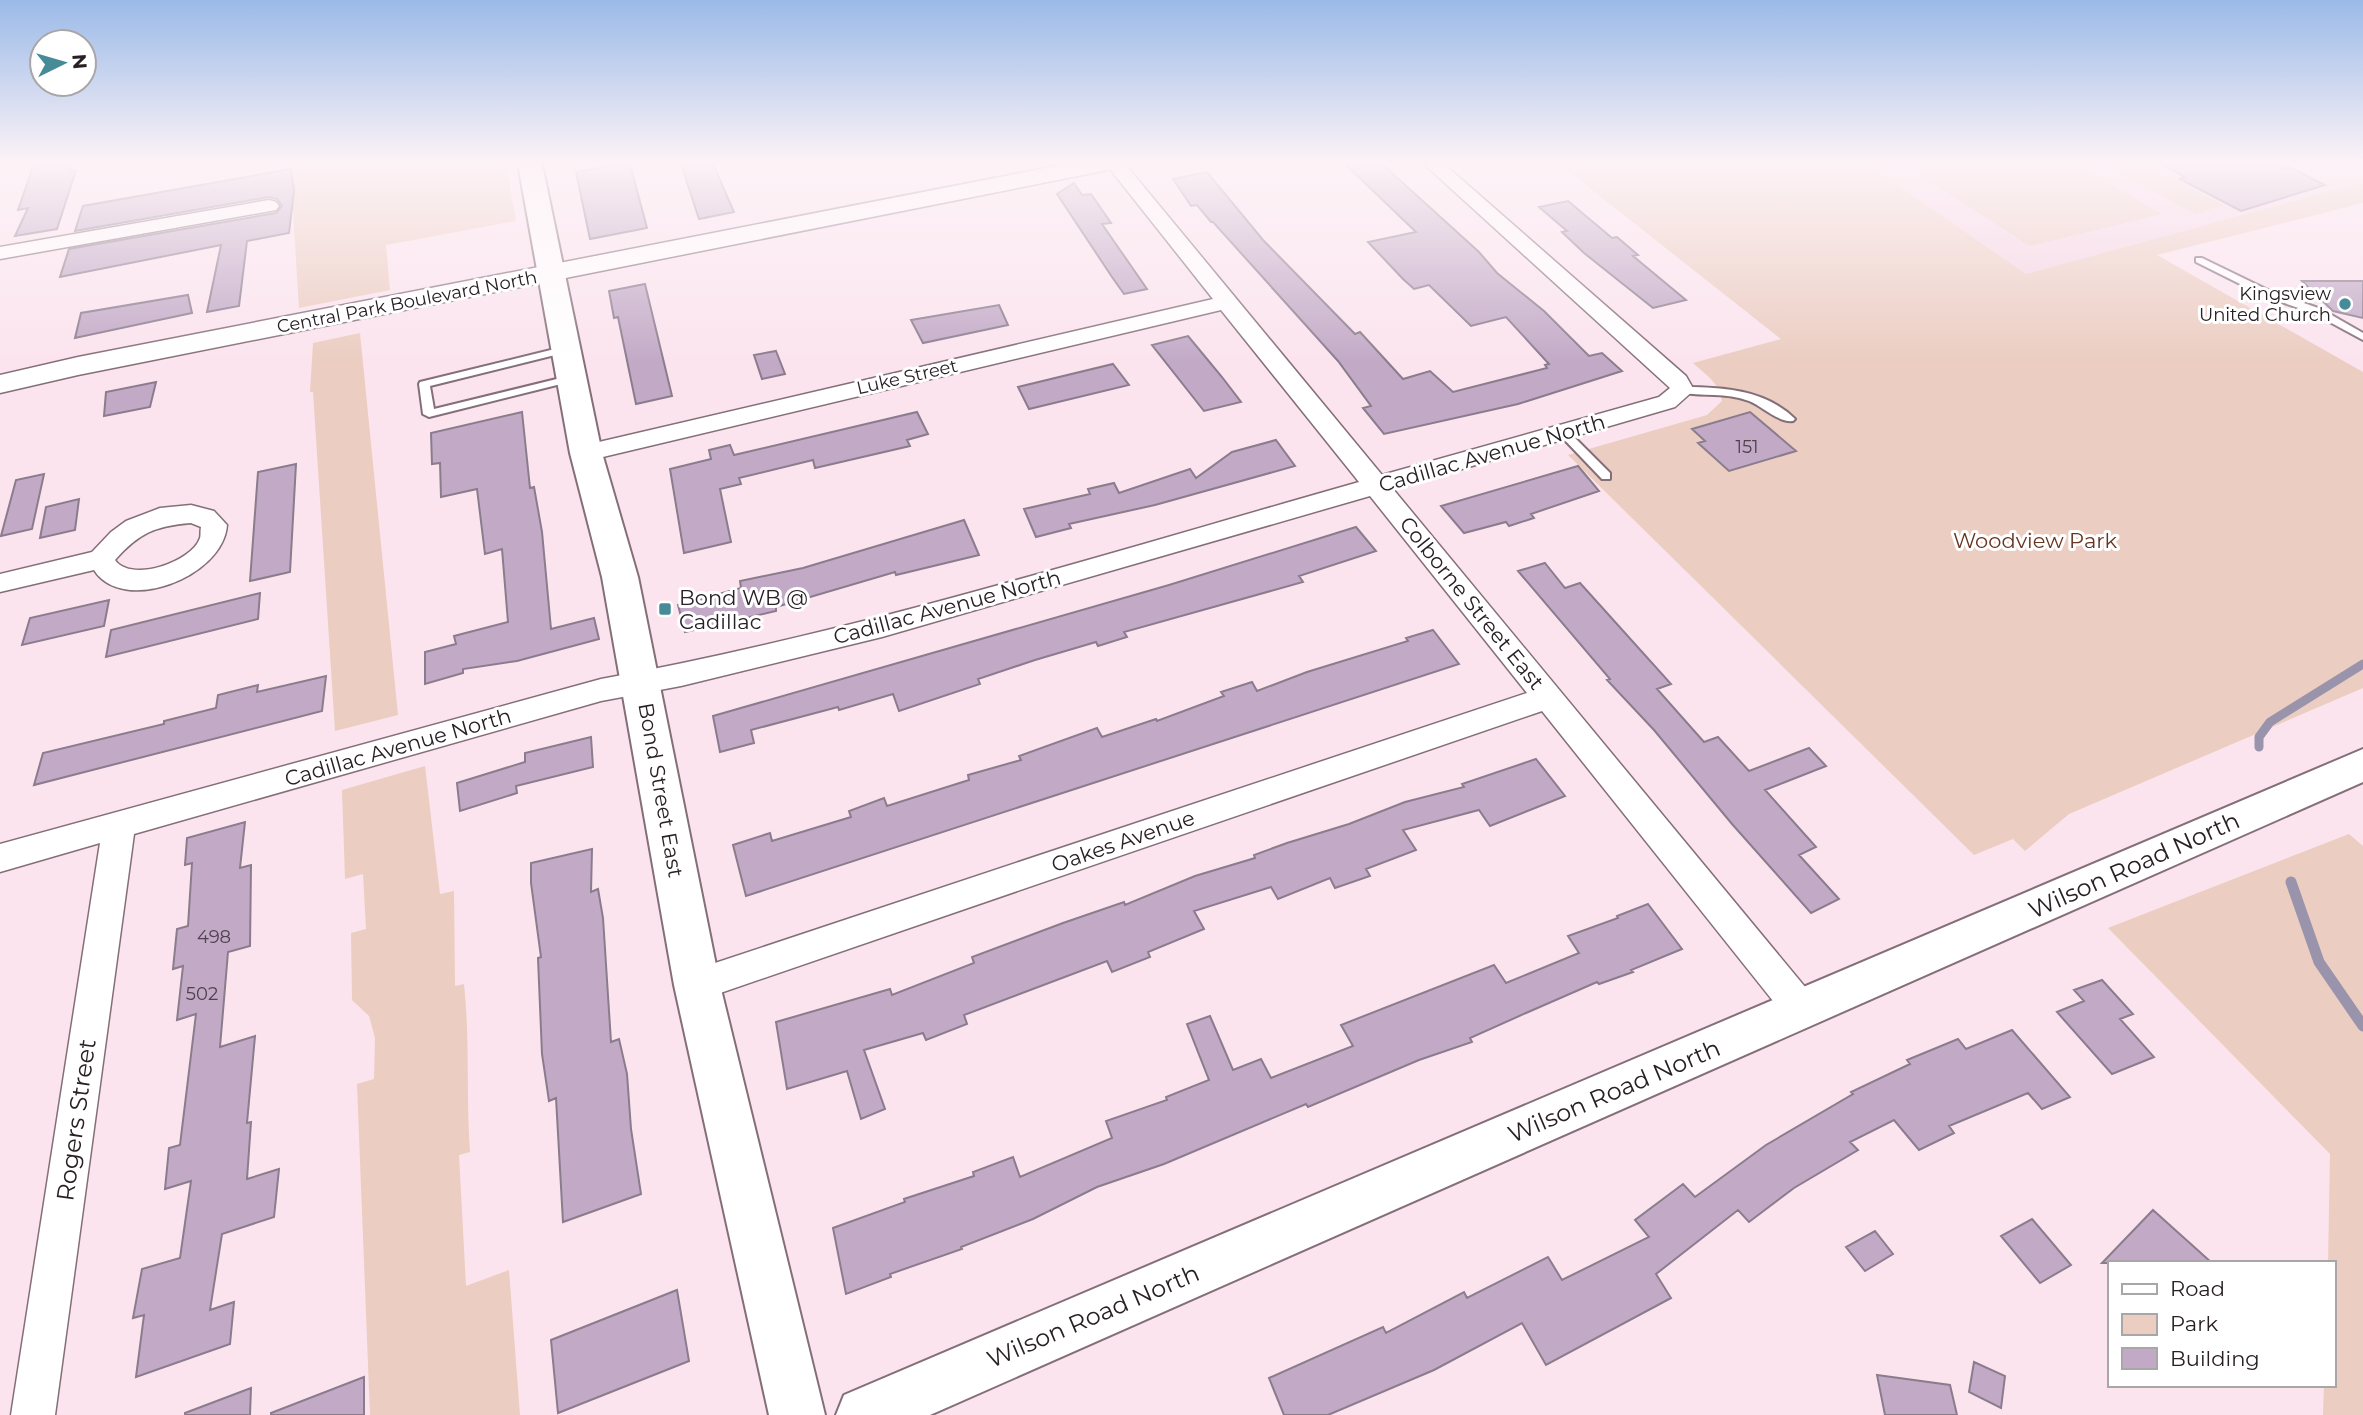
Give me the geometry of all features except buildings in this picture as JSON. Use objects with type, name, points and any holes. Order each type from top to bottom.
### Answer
[{"type":"main road","name":"Bond Street East","points":[[543,230],[586,453],[620,577],[696,985],[797,1415]]},
{"type":"main road","name":"Wilson Road North","points":[[864,1415],[2363,765]]},
{"type":"street","points":[[0,253],[131,230]]},
{"type":"street","name":"Central Park Boulevard North","points":[[0,384],[78,366],[772,230]]},
{"type":"street","name":"Colborne Street East","points":[[1169,230],[1802,1010]]},
{"type":"street","points":[[1508,230],[1678,381],[1682,390]]},
{"type":"street","name":"Luke Street","points":[[586,453],[1227,302]]},
{"type":"street","name":"Cadillac Avenue North","points":[[0,858],[601,690],[882,627],[1667,402],[1682,390]]},
{"type":"street","points":[[0,583],[102,559]]},
{"type":"street","name":"Oakes Avenue","points":[[696,985],[1549,697]]},
{"type":"street","name":"Rogers Street","points":[[33,1415],[119,825]]},
{"type":"lane","points":[[2199,260],[2268,294],[2317,311],[2363,337]]},
{"type":"lane","points":[[570,364],[429,414],[424,384],[570,364]]},
{"type":"lane","points":[[1682,390],[1733,391],[1748,395],[1763,401],[1789,419]]},
{"type":"lane","points":[[1563,432],[1606,476]]},
{"type":"shaded area","points":[[1962,230],[2187,230],[2026,274]]},
{"type":"green space","points":[[294,230],[467,230],[386,245],[390,290],[299,308]]},
{"type":"green space","name":"Woodview Park","points":[[1643,230],[1962,230],[2026,274],[2187,230],[2256,230],[2157,255],[2363,372],[2363,688],[2069,814],[2025,851],[2013,839],[1974,855],[1568,455],[1707,415],[1722,401],[1721,395],[1712,380],[1693,363],[1781,339]]},
{"type":"green space","points":[[2005,230],[2096,230],[2030,246]]},
{"type":"green space","points":[[360,333],[398,715],[335,731],[313,392],[310,392],[313,343]]},
{"type":"green space","points":[[425,766],[440,894],[454,891],[455,986],[464,984],[466,1005],[470,1152],[459,1155],[466,1286],[509,1270],[520,1415],[370,1415],[357,1084],[374,1079],[375,1038],[369,1016],[352,1000],[351,933],[366,929],[363,874],[345,879],[342,790]]},
{"type":"green space","points":[[2349,834],[2363,846],[2363,1415],[2323,1415],[2324,1387],[2335,1387],[2335,1261],[2328,1261],[2330,1154],[2108,928]]},
{"type":"waterway","points":[[2259,747],[2259,737],[2270,722],[2363,664]]},
{"type":"waterway","points":[[2291,882],[2319,962],[2363,1026]]},
{"type":"place","name":"Kingsview United Church","points":[[2345,304]]},
{"type":"place","name":"Bond WB @ Cadillac","points":[[665,609]]}]
